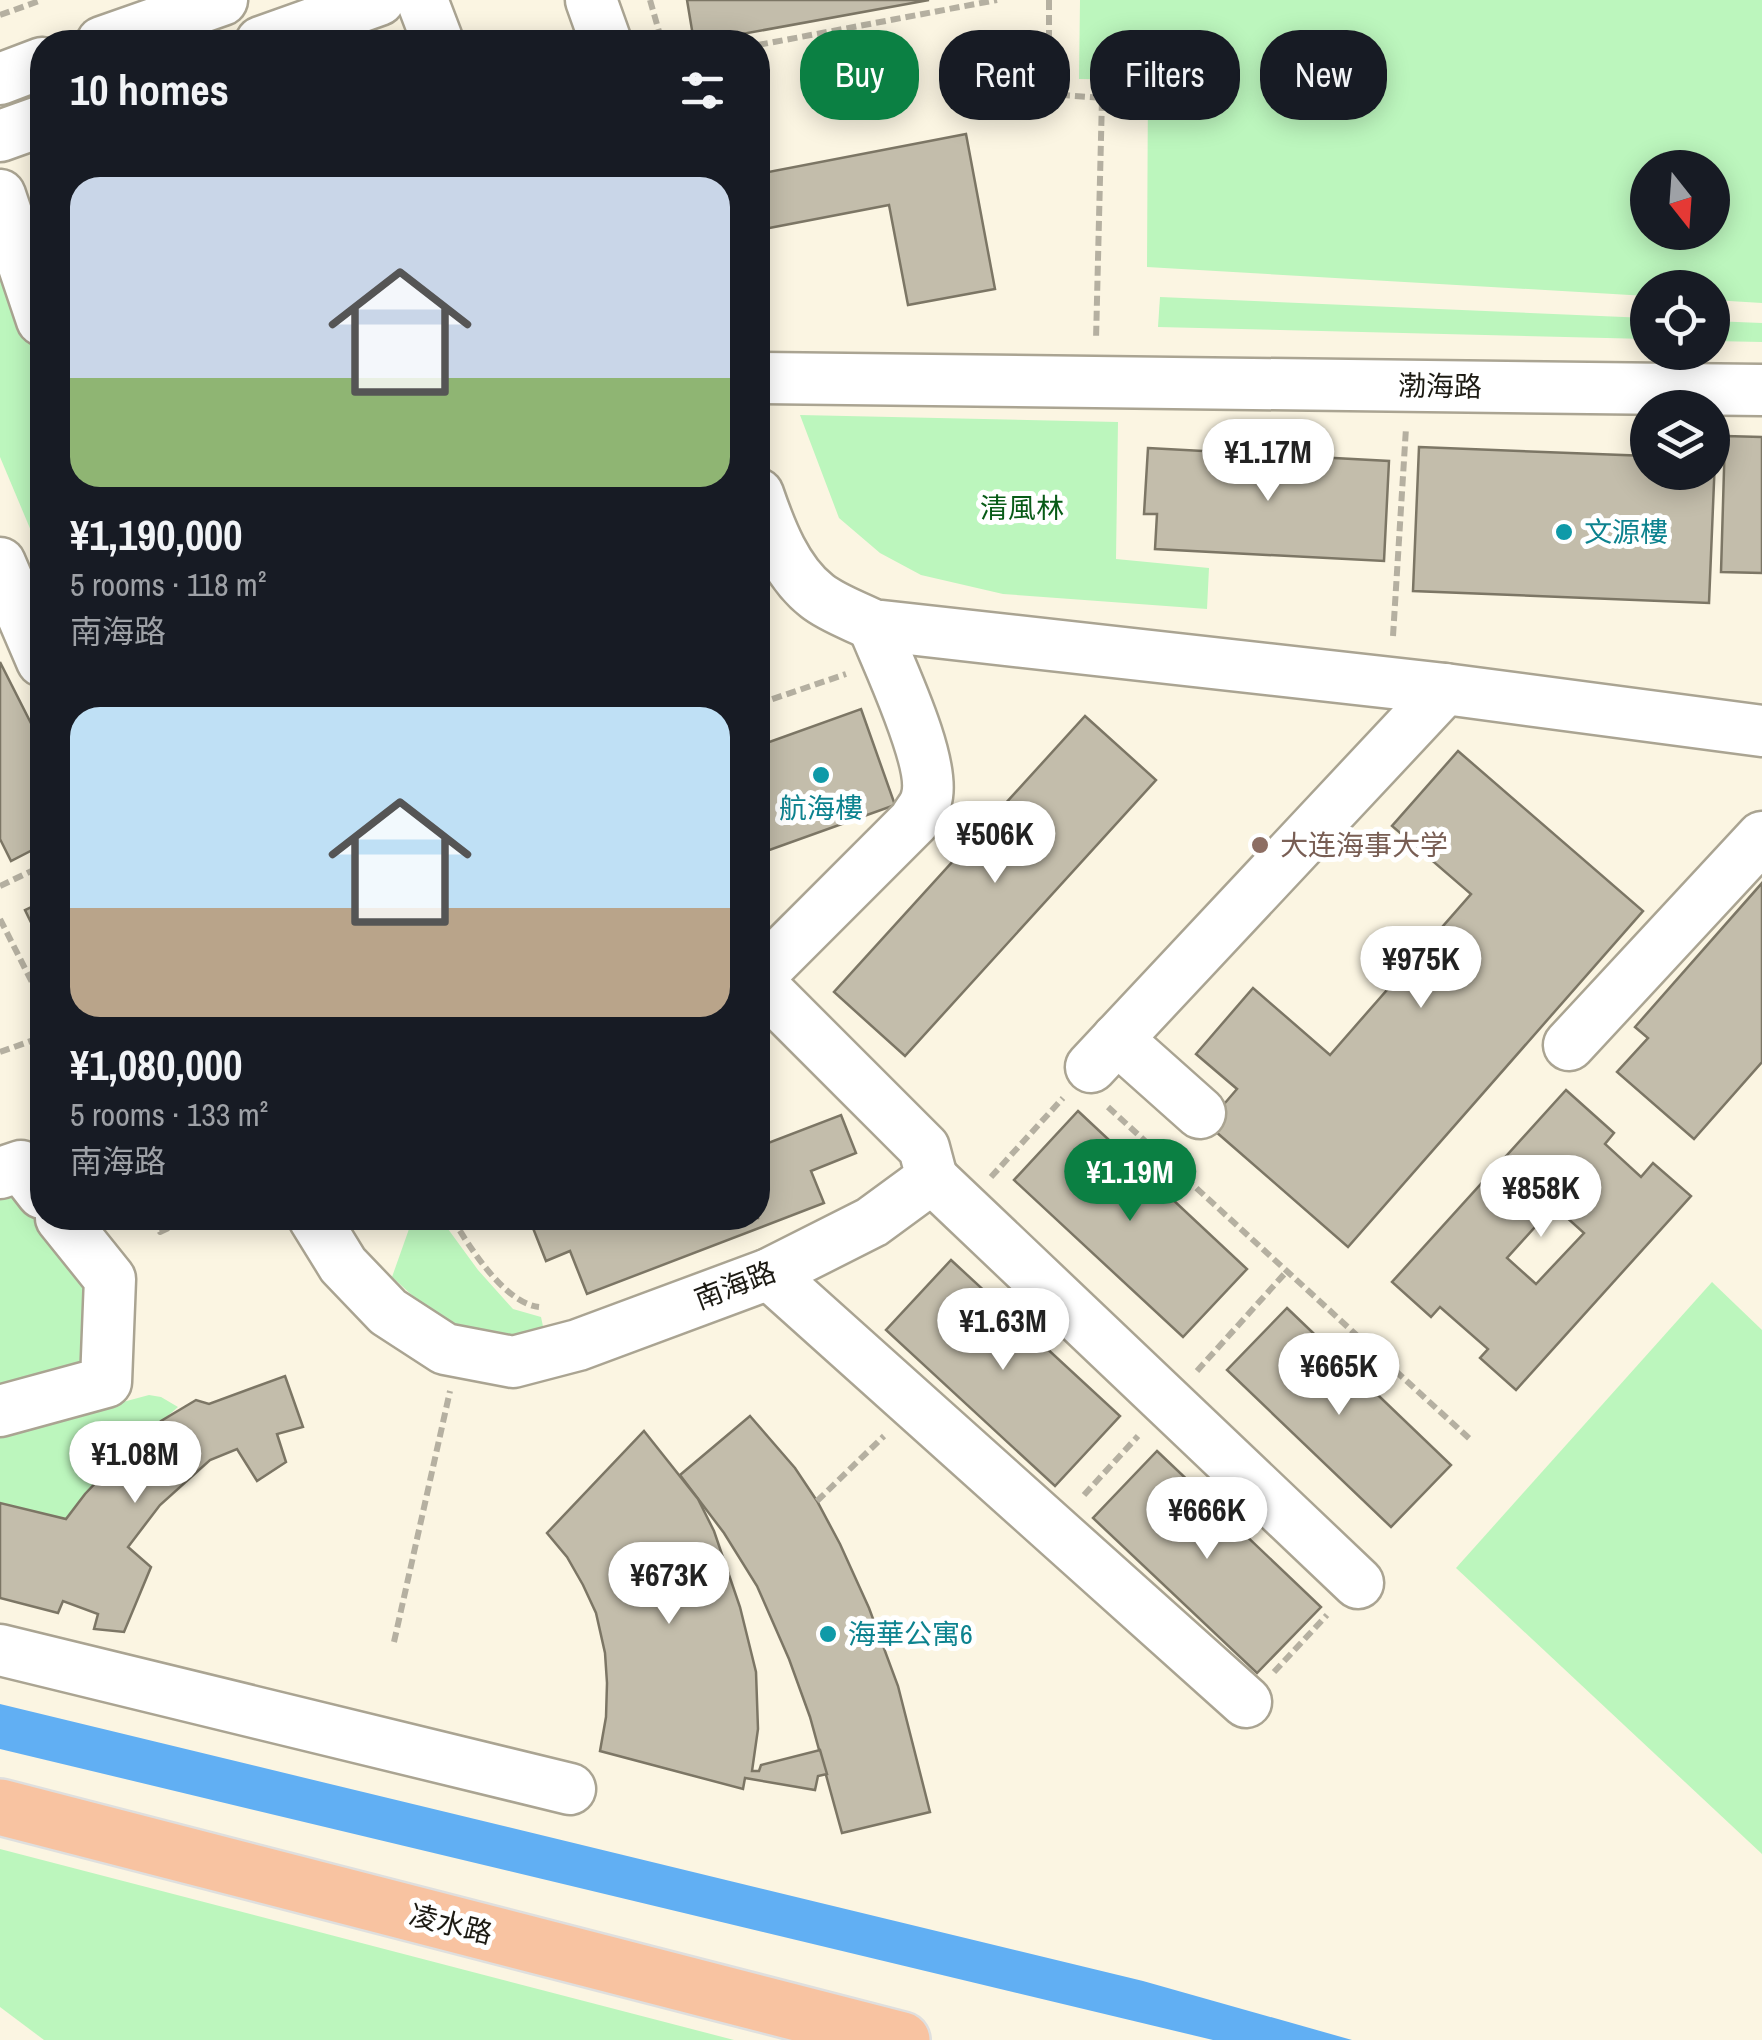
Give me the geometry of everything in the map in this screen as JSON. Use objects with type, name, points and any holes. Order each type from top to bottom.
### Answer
[{"type":"main road","name":"凌水路","points":[[0,1807],[902,2040]]},
{"type":"street","points":[[136,30],[222,0]]},
{"type":"street","points":[[294,30],[379,0]]},
{"type":"street","points":[[422,0],[433,30]]},
{"type":"street","points":[[592,0],[602,30]]},
{"type":"street","points":[[0,78],[30,68]]},
{"type":"street","points":[[0,136],[30,125]]},
{"type":"street","points":[[0,195],[30,284]]},
{"type":"street","name":"渤海路","points":[[770,378],[1762,390]]},
{"type":"street","points":[[770,526],[789,564],[817,596],[873,626],[1445,689],[1762,731]]},
{"type":"street","points":[[0,563],[30,634]]},
{"type":"street","points":[[770,967],[914,821],[926,800],[928,772],[921,746],[873,626]]},
{"type":"street","points":[[1200,1113],[1095,1076],[1445,689]]},
{"type":"street","points":[[1569,1045],[1762,837]]},
{"type":"street","points":[[770,991],[924,1148],[948,1193],[1358,1583]]},
{"type":"street","points":[[0,1173],[21,1166],[30,1178]]},
{"type":"street","name":"南海路","points":[[322,1230],[343,1264],[388,1312],[446,1349],[513,1362],[578,1344],[769,1274],[872,1222],[948,1193]]},
{"type":"street","points":[[0,1411],[106,1382],[110,1280],[71,1230]]},
{"type":"street","points":[[769,1274],[1246,1702]]},
{"type":"street","points":[[0,1650],[570,1789]]},
{"type":"path","points":[[0,15],[42,0]]},
{"type":"path","points":[[650,0],[659,30]]},
{"type":"path","points":[[770,43],[998,0]]},
{"type":"path","points":[[1049,0],[1049,94],[1102,98],[1096,314]]},
{"type":"path","points":[[1393,636],[1408,386]]},
{"type":"path","points":[[770,700],[846,674]]},
{"type":"path","points":[[0,886],[30,872]]},
{"type":"path","points":[[0,919],[30,978]]},
{"type":"path","points":[[0,942],[10,938]]},
{"type":"path","points":[[0,1052],[30,1041]]},
{"type":"path","points":[[948,1193],[1095,1076],[1472,1441]]},
{"type":"path","points":[[463,1230],[500,1285],[531,1306],[545,1308]]},
{"type":"path","points":[[394,1642],[454,1376]]},
{"type":"path","points":[[817,1501],[916,1405]]},
{"type":"path","points":[[1246,1702],[1358,1583]]},
{"type":"green space","points":[[1080,0],[1762,0],[1762,303],[1730,301],[1730,270],[1630,270],[1630,295],[1147,267],[1148,120],[1240,120],[1240,30],[1090,30],[1090,79],[1079,79]]},
{"type":"green space","points":[[0,244],[30,312],[30,528],[0,457]]},
{"type":"green space","points":[[1160,297],[1630,317],[1630,339],[1158,327]]},
{"type":"green space","points":[[1730,322],[1762,323],[1762,342],[1730,341]]},
{"type":"green space","name":"清風林","points":[[800,415],[1118,422],[1116,559],[1209,568],[1207,609],[1003,594],[921,575],[880,553],[839,518]]},
{"type":"green space","points":[[18,1191],[30,1205],[30,1230],[51,1230],[100,1289],[90,1370],[0,1397],[0,1197]]},
{"type":"green space","points":[[409,1230],[449,1230],[513,1309],[541,1317],[544,1331],[498,1341],[448,1328],[392,1277]]},
{"type":"green space","points":[[1712,1282],[1762,1330],[1762,1854],[1456,1568]]},
{"type":"green space","points":[[149,1395],[178,1407],[105,1474],[66,1519],[0,1503],[0,1435]]},
{"type":"green space","points":[[0,1849],[734,2040],[44,2040],[0,2007]]},
{"type":"water","points":[[0,1704],[1143,1981],[1352,2040],[1213,2040],[0,1749]]},
{"type":"building","points":[[687,0],[929,0],[761,30],[692,30]]},
{"type":"building","points":[[966,134],[995,289],[908,305],[889,205],[770,228],[770,172]]},
{"type":"building","points":[[1730,436],[1762,437],[1762,573],[1721,572],[1723,490],[1730,490]]},
{"type":"building","name":"文源樓","points":[[1419,447],[1630,455],[1630,490],[1714,490],[1709,603],[1413,591]]},
{"type":"building","points":[[1148,448],[1389,461],[1384,561],[1155,549],[1157,514],[1144,514]]},
{"type":"building","points":[[0,662],[30,721],[30,851],[11,861],[0,839]]},
{"type":"building","name":"航海樓","points":[[861,709],[895,805],[770,850],[770,742]]},
{"type":"building","points":[[1085,716],[1156,780],[905,1056],[834,992]]},
{"type":"building","points":[[1458,751],[1643,911],[1348,1247],[1207,1124],[1237,1089],[1196,1054],[1253,988],[1330,1055],[1471,894],[1392,826]]},
{"type":"building","points":[[1762,883],[1762,1062],[1694,1139],[1617,1072],[1648,1038],[1635,1027]]},
{"type":"building","points":[[1566,1090],[1614,1133],[1605,1144],[1641,1177],[1653,1163],[1691,1196],[1516,1390],[1480,1358],[1488,1349],[1440,1307],[1431,1317],[1392,1282]],"holes":[[[1554,1206],[1584,1233],[1536,1284],[1507,1258]]]},
{"type":"building","points":[[1078,1111],[1247,1269],[1183,1337],[1014,1180]]},
{"type":"building","points":[[841,1115],[856,1153],[811,1171],[824,1203],[770,1224],[770,1142]]},
{"type":"building","points":[[534,1230],[754,1230],[587,1294],[570,1251],[546,1261]]},
{"type":"building","points":[[951,1260],[1120,1416],[1055,1486],[886,1330]]},
{"type":"building","points":[[1287,1308],[1451,1465],[1391,1527],[1227,1370]]},
{"type":"building","points":[[285,1376],[303,1427],[277,1434],[286,1462],[257,1481],[237,1449],[210,1460],[160,1505],[128,1547],[151,1567],[124,1632],[94,1629],[98,1614],[63,1601],[58,1613],[0,1598],[0,1503],[66,1519],[106,1472],[161,1421],[196,1400],[209,1404]]},
{"type":"building","name":"海華公寓6","points":[[750,1416],[795,1468],[840,1544],[898,1686],[930,1812],[842,1833],[810,1717],[757,1586],[724,1533],[680,1475]]},
{"type":"building","points":[[644,1431],[698,1499],[714,1531],[740,1607],[756,1672],[758,1729],[752,1771],[759,1771],[761,1765],[820,1750],[827,1774],[818,1776],[815,1790],[745,1778],[743,1789],[600,1751],[607,1683],[596,1613],[567,1557],[547,1533]]},
{"type":"building","points":[[1157,1451],[1321,1607],[1257,1673],[1093,1518]]},
{"type":"place","name":"文源樓","points":[[1564,532]]},
{"type":"place","name":"航海樓","points":[[821,775]]},
{"type":"place","name":"大连海事大学","points":[[1260,845]]},
{"type":"place","name":"海華公寓6","points":[[828,1634]]}]
